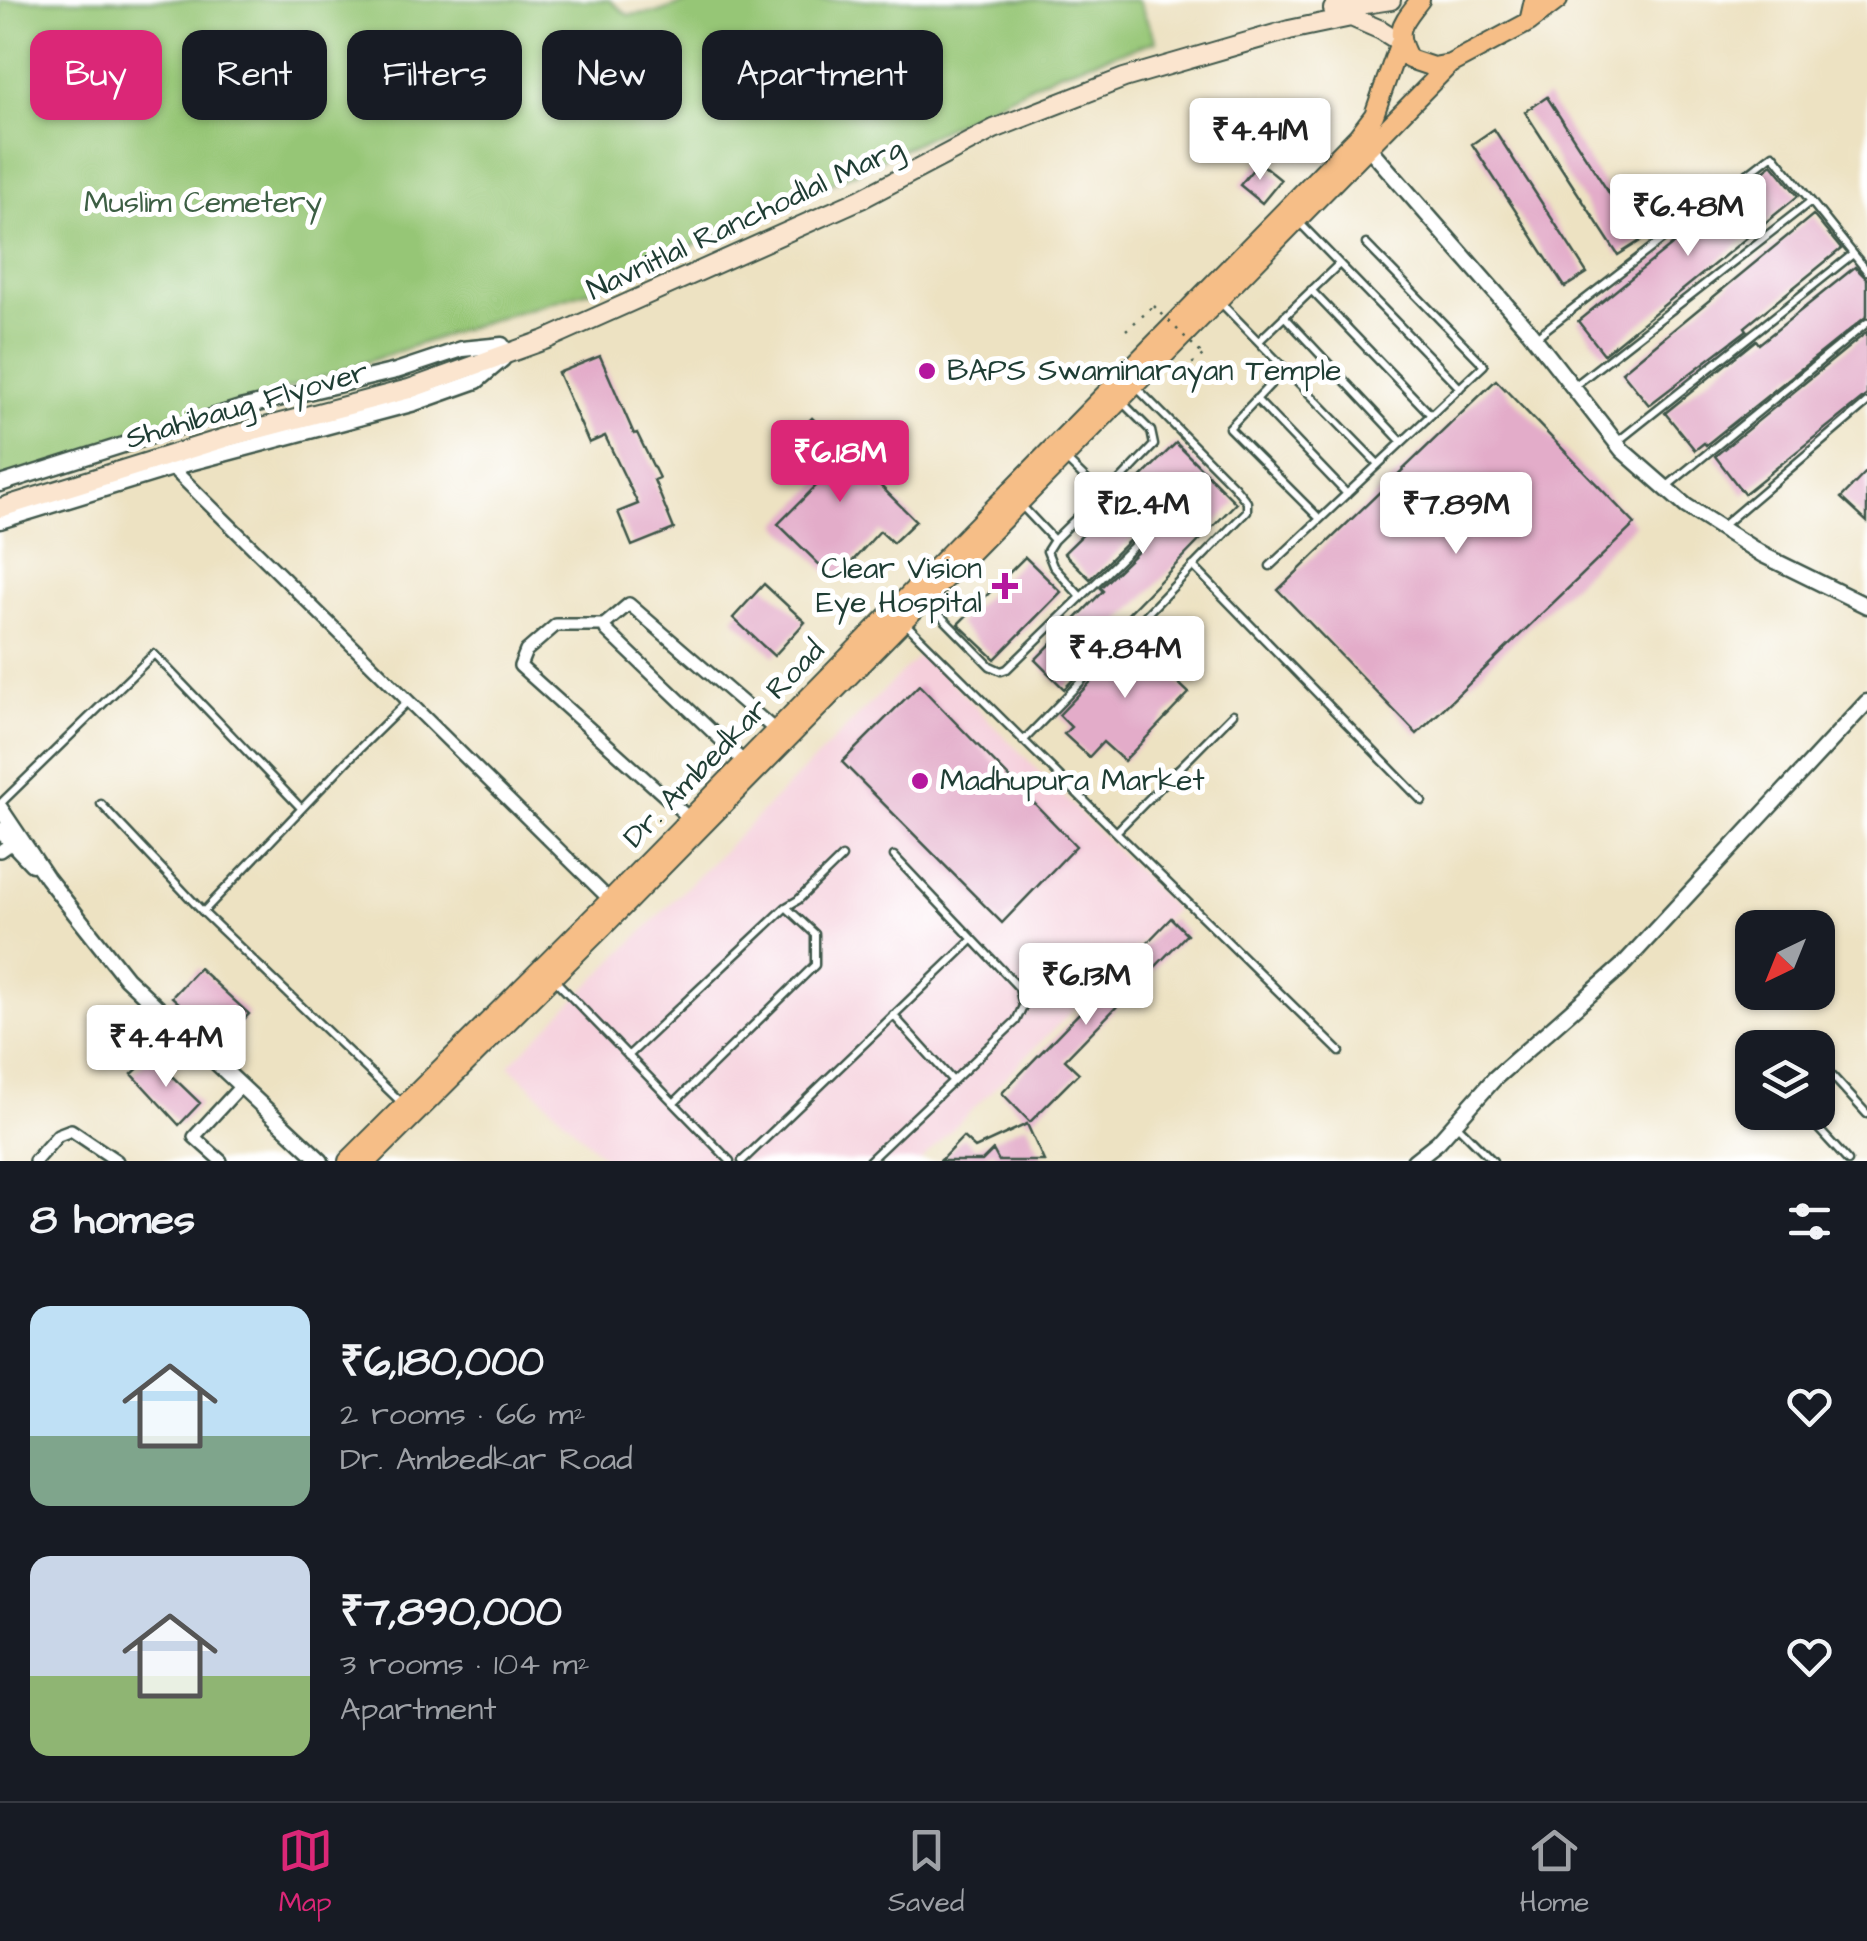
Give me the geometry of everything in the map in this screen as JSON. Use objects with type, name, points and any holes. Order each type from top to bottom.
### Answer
[{"type":"main road","points":[[505,350],[857,190],[989,119],[1120,68],[1296,16],[1392,0]]},
{"type":"main road","name":"Dr. Ambedkar Road","points":[[368,1161],[1296,220],[1363,141],[1400,42],[1400,26],[1420,0]]},
{"type":"main road","points":[[1529,22],[1534,0]]},
{"type":"main road","name":"Dr. Ambedkar Road","points":[[348,1161],[1363,141],[1450,64],[1529,22],[1558,0]]},
{"type":"main road","name":"Navnitlal Ranchodlal Marg","points":[[505,350],[711,269],[862,200],[994,129],[1124,78],[1289,30],[1351,18],[1400,42]]},
{"type":"main road","points":[[1400,42],[1409,58],[1433,68],[1450,64]]},
{"type":"main road","name":"Shahibaug Flyover","points":[[0,508],[452,370],[505,350]]},
{"type":"main road","name":"Shahibaug Flyover","points":[[0,497],[228,426],[452,370]]},
{"type":"street","points":[[1363,141],[1534,338],[1616,443],[1665,488],[1720,528],[1763,555],[1867,606]]},
{"type":"street","points":[[0,484],[175,426],[396,371],[462,349],[505,350]]},
{"type":"street","points":[[0,521],[172,468],[414,403],[477,381],[505,350]]},
{"type":"street","points":[[172,468],[610,900]]},
{"type":"street","points":[[689,818],[520,666],[526,651],[556,625],[604,625],[629,604],[775,730]]},
{"type":"street","points":[[604,625],[744,762]]},
{"type":"street","points":[[1414,1161],[1495,1078],[1621,967],[1867,702]]},
{"type":"street","points":[[0,806],[47,878],[126,978],[321,1161]]},
{"type":"street","points":[[0,830],[5,848],[47,878]]},
{"type":"street","points":[[220,1161],[194,1137],[241,1086]]},
{"type":"street","points":[[35,1161],[58,1135],[70,1130],[117,1161]]},
{"type":"lane","points":[[1534,338],[1773,154],[1867,271]]},
{"type":"lane","points":[[1572,388],[1811,201]]},
{"type":"lane","points":[[1296,220],[1460,388]]},
{"type":"lane","points":[[1270,566],[1484,365],[1366,244]]},
{"type":"lane","points":[[1616,443],[1853,254]]},
{"type":"lane","points":[[1260,340],[1339,264]]},
{"type":"lane","points":[[1311,290],[1431,415]]},
{"type":"lane","points":[[1217,300],[1378,464]]},
{"type":"lane","points":[[1284,316],[1402,442]]},
{"type":"lane","points":[[1665,488],[1867,323]]},
{"type":"lane","points":[[1285,368],[1229,428],[1320,519]]},
{"type":"lane","points":[[1023,740],[1246,511],[1246,502],[1134,385]]},
{"type":"lane","points":[[1256,399],[1347,494]]},
{"type":"lane","points":[[1081,597],[1048,558],[1050,545],[1154,445],[1150,431],[1120,400]]},
{"type":"lane","points":[[1720,528],[1867,404]]},
{"type":"lane","points":[[924,599],[990,666],[1001,671],[1144,536],[1142,522],[1064,457]]},
{"type":"lane","points":[[1019,503],[1054,540]]},
{"type":"lane","points":[[1193,566],[1422,802]]},
{"type":"lane","points":[[903,621],[1340,1052]]},
{"type":"lane","points":[[0,806],[154,654],[301,808]]},
{"type":"lane","points":[[203,912],[408,702]]},
{"type":"lane","points":[[1116,832],[1233,714]]},
{"type":"lane","points":[[101,804],[203,912],[404,1105]]},
{"type":"lane","points":[[869,1161],[1016,1021],[1023,1006],[1019,988],[894,856]]},
{"type":"lane","points":[[628,1056],[842,857]]},
{"type":"lane","points":[[674,1103],[815,965],[815,934],[786,907]]},
{"type":"lane","points":[[742,1161],[972,940]]},
{"type":"lane","points":[[552,978],[730,1161]]},
{"type":"lane","points":[[893,1016],[952,1080]]},
{"type":"lane","points":[[1835,1080],[1867,1114]]},
{"type":"lane","points":[[1454,1122],[1493,1161]]},
{"type":"lane","points":[[1820,1130],[1848,1161]]},
{"type":"path","points":[[1126,330],[1154,306],[1203,355],[1176,378]]},
{"type":"shaded area","name":"Madhupura Market","points":[[922,652],[1175,910],[920,1161],[607,1161],[509,1065]]},
{"type":"green space","name":"Muslim Cemetery","points":[[0,0],[609,0],[628,15],[659,12],[693,0],[1138,0],[1156,41],[1059,72],[854,173],[596,289],[484,322],[0,487]]},
{"type":"building","points":[[1547,97],[1640,241],[1618,255],[1525,112]]},
{"type":"building","points":[[1494,129],[1587,273],[1565,287],[1472,144]]},
{"type":"building","points":[[1259,162],[1281,180],[1262,203],[1240,185]]},
{"type":"building","points":[[1772,164],[1798,196],[1604,354],[1578,321]]},
{"type":"building","points":[[1813,215],[1841,249],[1745,327],[1747,330],[1649,405],[1622,372]]},
{"type":"building","points":[[1855,267],[1867,279],[1867,316],[1695,450],[1665,413]]},
{"type":"building","points":[[1867,332],[1867,395],[1744,494],[1715,456]]},
{"type":"building","points":[[600,356],[634,434],[637,433],[659,478],[654,480],[674,529],[632,546],[618,512],[638,504],[605,436],[589,443],[558,373]]},
{"type":"building","points":[[1496,380],[1635,524],[1417,734],[1278,590]]},
{"type":"building","points":[[812,418],[916,521],[893,543],[880,531],[835,580],[778,524],[824,478],[787,442]]},
{"type":"building","points":[[1176,443],[1236,503],[1119,623],[1124,628],[1064,689],[1035,660],[1150,540],[1152,528],[1148,519],[1123,495]]},
{"type":"building","points":[[1867,471],[1867,522],[1841,498]]},
{"type":"building","points":[[1113,505],[1136,526],[1137,533],[1090,579],[1064,553]]},
{"type":"building","points":[[1025,557],[1061,592],[995,659],[958,624]]},
{"type":"building","points":[[764,584],[805,622],[774,656],[733,618]]},
{"type":"building","points":[[1134,637],[1145,649],[1153,640],[1183,669],[1174,679],[1189,693],[1124,761],[1103,742],[1089,757],[1064,734],[1071,727],[1059,715]]},
{"type":"building","points":[[919,685],[1076,846],[1002,923],[842,762]]},
{"type":"building","points":[[1171,918],[1187,934],[1065,1060],[1079,1073],[1030,1122],[1002,1093]]},
{"type":"building","points":[[199,968],[249,1014],[222,1042],[172,997]]},
{"type":"building","points":[[151,1056],[200,1103],[179,1125],[132,1074]]},
{"type":"building","points":[[1027,1124],[1044,1161],[999,1161],[993,1150],[982,1161],[940,1161],[963,1137],[975,1148]]},
{"type":"place","name":"BAPS Swaminarayan Temple","points":[[927,371]]},
{"type":"place","name":"Clear Vision Eye Hospital","points":[[1005,586]]},
{"type":"place","name":"Madhupura Market","points":[[920,781]]}]
